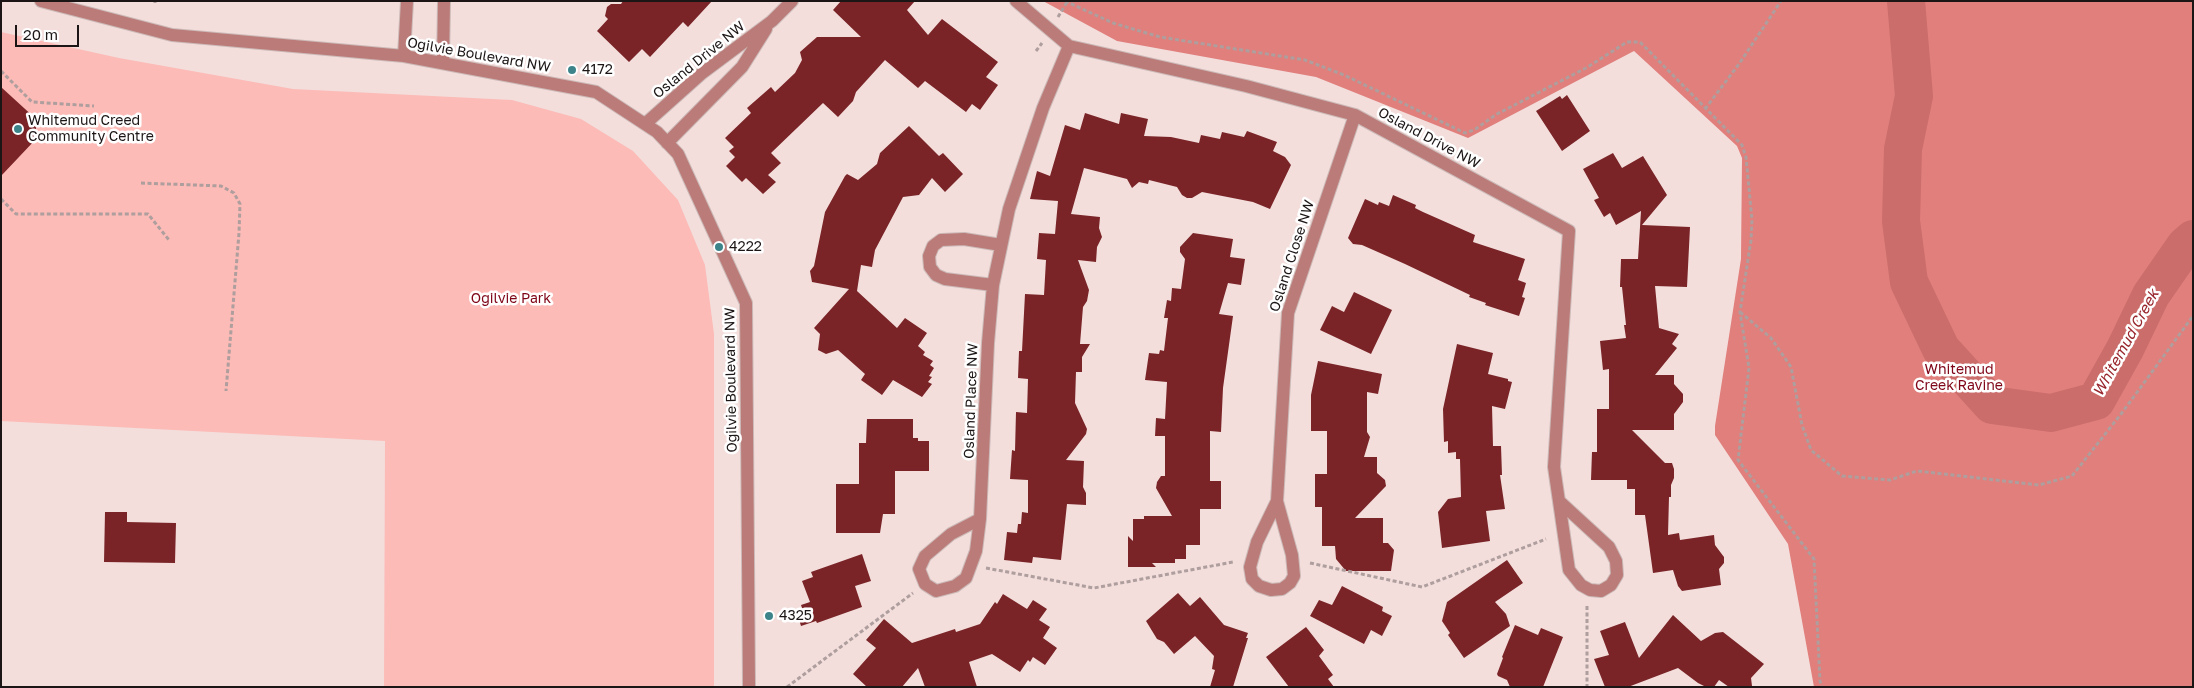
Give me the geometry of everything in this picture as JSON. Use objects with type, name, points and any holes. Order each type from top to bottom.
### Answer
[{"type":"street","name":"Ogilvie Boulevard NW","points":[[41,1],[172,36],[404,56],[596,92],[645,124],[667,143],[678,154],[746,303],[749,687]]},
{"type":"street","points":[[404,56],[406,1]]},
{"type":"street","points":[[443,63],[444,1]]},
{"type":"street","name":"Osland Drive NW","points":[[645,124],[701,74],[772,21],[792,1]]},
{"type":"street","name":"Osland Drive NW","points":[[1016,1],[1069,46],[1246,86],[1355,115],[1569,231],[1554,467],[1569,570],[1581,586],[1590,590],[1601,591],[1611,586],[1617,575],[1616,561],[1609,547],[1560,502]]},
{"type":"street","name":"Osland Drive NW","points":[[667,143],[742,67],[772,21]]},
{"type":"street","name":"Osland Place NW","points":[[980,519],[952,534],[925,556],[919,569],[925,584],[936,591],[955,586],[966,578],[976,551],[980,519],[988,343],[993,285],[1000,245],[1009,209],[1043,108],[1069,46]]},
{"type":"street","name":"Osland Close NW","points":[[1277,500],[1256,542],[1250,567],[1252,579],[1259,586],[1271,590],[1282,589],[1290,583],[1294,576],[1292,555],[1277,500],[1288,313],[1355,115]]},
{"type":"street","points":[[993,285],[945,279],[936,275],[930,268],[929,256],[932,246],[940,240],[964,239],[1000,245]]},
{"type":"path","points":[[1705,109],[1739,64],[1781,1]]},
{"type":"path","points":[[1,71],[32,102],[94,106]]},
{"type":"path","points":[[141,183],[221,186],[234,193],[240,204],[226,390]]},
{"type":"path","points":[[1,199],[16,214],[148,214],[169,240]]},
{"type":"path","points":[[1740,312],[1771,338],[1791,367],[1802,425],[1811,450],[1842,476],[1890,480],[1917,470],[2039,485],[2072,476],[2121,414],[2193,316]]},
{"type":"path","points":[[1307,562],[1422,587],[1546,539]]},
{"type":"path","points":[[980,568],[1094,588],[1233,562]]},
{"type":"path","points":[[787,687],[915,591]]},
{"type":"path","points":[[1587,602],[1587,687]]},
{"type":"green space","name":"Whitemud Creek Ravine","points":[[1043,1],[2193,1],[2193,687],[1814,687],[1788,544],[1715,435],[1741,259],[1742,158],[1737,146],[1634,51],[1468,138],[1316,77],[1117,41]]},
{"type":"green space","name":"Ogilvie Park","points":[[1,32],[119,58],[293,89],[512,100],[581,119],[633,151],[678,200],[705,265],[714,334],[714,687],[384,687],[385,441],[1,421]]},
{"type":"building","points":[[623,1],[712,1],[688,27],[683,22],[650,57],[642,49],[629,62],[597,31],[608,19],[605,16],[607,7],[611,4],[621,4]]},
{"type":"building","points":[[841,1],[915,1],[907,10],[928,35],[942,19],[998,62],[986,77],[998,85],[980,110],[972,104],[966,112],[925,81],[918,88],[885,60],[856,92],[853,101],[838,117],[823,103],[771,153],[781,163],[768,175],[776,182],[763,194],[746,178],[742,182],[726,166],[735,157],[729,151],[734,147],[725,138],[751,113],[747,108],[771,87],[775,92],[795,73],[802,60],[800,52],[817,37],[861,37],[833,10]]},
{"type":"building","name":"Whitemud Creed Community Centre","points":[[1,87],[36,119],[36,139],[1,176]]},
{"type":"building","points":[[1567,95],[1590,131],[1562,151],[1536,111],[1560,96],[1562,99]]},
{"type":"building","points":[[1085,113],[1119,124],[1121,113],[1148,119],[1144,136],[1171,137],[1199,143],[1201,135],[1220,139],[1222,132],[1244,137],[1247,131],[1277,142],[1273,151],[1285,157],[1291,165],[1270,209],[1253,202],[1202,192],[1192,198],[1187,198],[1182,195],[1177,187],[1149,180],[1148,184],[1139,182],[1132,188],[1127,179],[1084,168],[1071,214],[1100,217],[1099,228],[1102,237],[1097,247],[1096,262],[1078,260],[1089,290],[1087,301],[1083,307],[1080,344],[1090,344],[1082,357],[1082,372],[1076,372],[1075,403],[1087,429],[1086,434],[1066,460],[1084,461],[1083,487],[1086,493],[1086,505],[1067,504],[1061,560],[1033,557],[1032,563],[1004,560],[1007,532],[1017,533],[1018,524],[1021,524],[1022,512],[1028,513],[1028,480],[1010,479],[1012,450],[1015,451],[1016,412],[1027,413],[1028,379],[1018,378],[1019,351],[1022,351],[1025,294],[1044,295],[1046,260],[1037,259],[1039,233],[1055,234],[1058,201],[1030,199],[1037,171],[1050,176],[1065,125],[1080,130]]},
{"type":"building","points":[[909,126],[939,156],[943,153],[963,174],[945,192],[932,178],[919,195],[903,197],[875,250],[872,267],[861,265],[857,291],[897,328],[905,318],[927,333],[918,346],[925,352],[923,355],[933,361],[930,365],[934,368],[929,376],[932,377],[928,382],[932,384],[922,397],[893,380],[882,395],[861,380],[865,374],[838,350],[826,354],[818,350],[820,334],[814,328],[849,289],[812,282],[810,271],[814,266],[825,212],[845,176],[847,174],[858,180],[877,164],[880,153]]},
{"type":"building","points":[[1613,153],[1622,168],[1643,156],[1667,195],[1642,225],[1690,227],[1687,287],[1655,286],[1659,328],[1679,334],[1672,344],[1677,348],[1655,375],[1674,375],[1674,384],[1683,394],[1683,402],[1674,414],[1674,430],[1632,430],[1665,463],[1672,463],[1674,478],[1671,485],[1671,497],[1669,497],[1668,535],[1679,533],[1680,540],[1714,535],[1715,545],[1724,557],[1724,563],[1719,569],[1721,585],[1682,591],[1678,586],[1673,570],[1653,573],[1645,515],[1635,515],[1635,489],[1627,489],[1627,480],[1591,480],[1592,452],[1597,452],[1597,409],[1609,409],[1609,369],[1603,370],[1600,341],[1626,338],[1622,287],[1620,287],[1621,259],[1638,259],[1641,211],[1616,225],[1610,213],[1604,217],[1594,200],[1599,198],[1583,169]]},
{"type":"building","points":[[1393,195],[1416,205],[1415,208],[1423,212],[1475,235],[1473,242],[1525,259],[1518,280],[1526,283],[1522,297],[1525,298],[1519,316],[1485,305],[1486,303],[1469,297],[1470,295],[1405,264],[1362,245],[1353,244],[1348,238],[1365,199],[1378,205],[1379,202],[1389,206]]},
{"type":"building","points":[[1193,233],[1233,239],[1230,257],[1245,259],[1241,285],[1228,283],[1219,314],[1233,316],[1223,388],[1221,432],[1210,431],[1210,481],[1221,481],[1221,509],[1200,509],[1200,545],[1186,545],[1186,559],[1175,559],[1175,563],[1152,563],[1156,567],[1128,567],[1128,536],[1133,541],[1133,519],[1144,519],[1144,516],[1172,516],[1156,488],[1161,476],[1165,476],[1165,436],[1155,436],[1156,418],[1165,419],[1167,382],[1145,380],[1149,353],[1159,354],[1160,350],[1164,351],[1168,318],[1164,318],[1167,300],[1171,301],[1172,288],[1181,289],[1185,259],[1180,252],[1180,247]]},
{"type":"building","points":[[1354,292],[1392,310],[1371,354],[1320,330],[1332,306],[1344,312]]},
{"type":"building","points":[[1457,344],[1493,353],[1488,374],[1508,379],[1508,381],[1512,382],[1505,409],[1492,406],[1493,446],[1501,446],[1502,475],[1500,475],[1505,509],[1486,511],[1490,541],[1442,548],[1438,512],[1448,499],[1461,497],[1460,459],[1456,459],[1456,452],[1448,453],[1448,441],[1444,442],[1443,409]]},
{"type":"building","points":[[1318,361],[1382,374],[1378,394],[1367,392],[1367,432],[1370,437],[1364,457],[1377,457],[1377,473],[1385,480],[1386,486],[1355,518],[1383,518],[1383,543],[1388,543],[1394,550],[1391,571],[1346,571],[1336,559],[1335,546],[1322,546],[1322,507],[1315,507],[1315,474],[1327,474],[1327,431],[1311,431],[1311,395]]},
{"type":"building","points":[[867,419],[913,419],[913,438],[918,438],[918,441],[929,441],[929,471],[895,471],[895,514],[883,514],[880,533],[836,533],[836,484],[859,484],[859,443],[866,443]]},
{"type":"building","points":[[105,512],[127,512],[127,522],[176,523],[175,563],[104,562]]},
{"type":"building","points":[[862,554],[871,581],[855,586],[862,607],[817,623],[816,621],[801,626],[796,610],[802,608],[801,605],[810,602],[802,581],[813,577],[811,572]]},
{"type":"building","points":[[1507,560],[1523,583],[1495,602],[1506,614],[1510,626],[1464,658],[1448,635],[1450,633],[1442,621],[1447,602]]},
{"type":"building","points":[[1342,586],[1383,607],[1382,611],[1392,616],[1382,636],[1371,630],[1364,644],[1310,616],[1319,600],[1332,605]]},
{"type":"building","points":[[1178,593],[1190,606],[1200,597],[1224,625],[1248,633],[1233,687],[1210,687],[1215,670],[1212,669],[1214,656],[1195,636],[1174,654],[1164,642],[1157,639],[1146,621]]},
{"type":"building","points":[[1003,594],[1027,609],[1033,600],[1047,609],[1039,620],[1050,627],[1043,638],[1057,648],[1045,665],[1033,657],[1030,662],[1028,660],[1020,672],[992,654],[969,662],[977,687],[925,687],[918,668],[902,687],[867,687],[853,674],[876,648],[866,640],[884,619],[912,643],[955,629],[956,632],[980,624]]},
{"type":"building","points":[[1673,615],[1701,641],[1715,633],[1723,632],[1764,664],[1751,678],[1752,686],[1729,687],[1719,680],[1714,687],[1706,687],[1678,668],[1628,687],[1605,687],[1594,659],[1609,655],[1600,631],[1625,622],[1639,658]]},
{"type":"building","points":[[1515,625],[1538,635],[1541,628],[1563,637],[1543,687],[1510,687],[1507,680],[1497,674]]},
{"type":"building","points":[[1306,627],[1324,650],[1319,656],[1333,675],[1328,679],[1334,687],[1289,687],[1266,657]]},
{"type":"waterway","name":"Whitemud Creek","points":[[1906,1],[1914,96],[1903,149],[1901,221],[1909,282],[1941,349],[1992,405],[2051,413],[2096,401],[2125,349],[2151,295],[2185,246],[2193,239]]},
{"type":"place","name":"4172","points":[[572,70]]},
{"type":"place","name":"Whitemud Creed Community Centre","points":[[18,129]]},
{"type":"place","name":"4222","points":[[719,247]]},
{"type":"place","name":"4325","points":[[769,616]]}]
